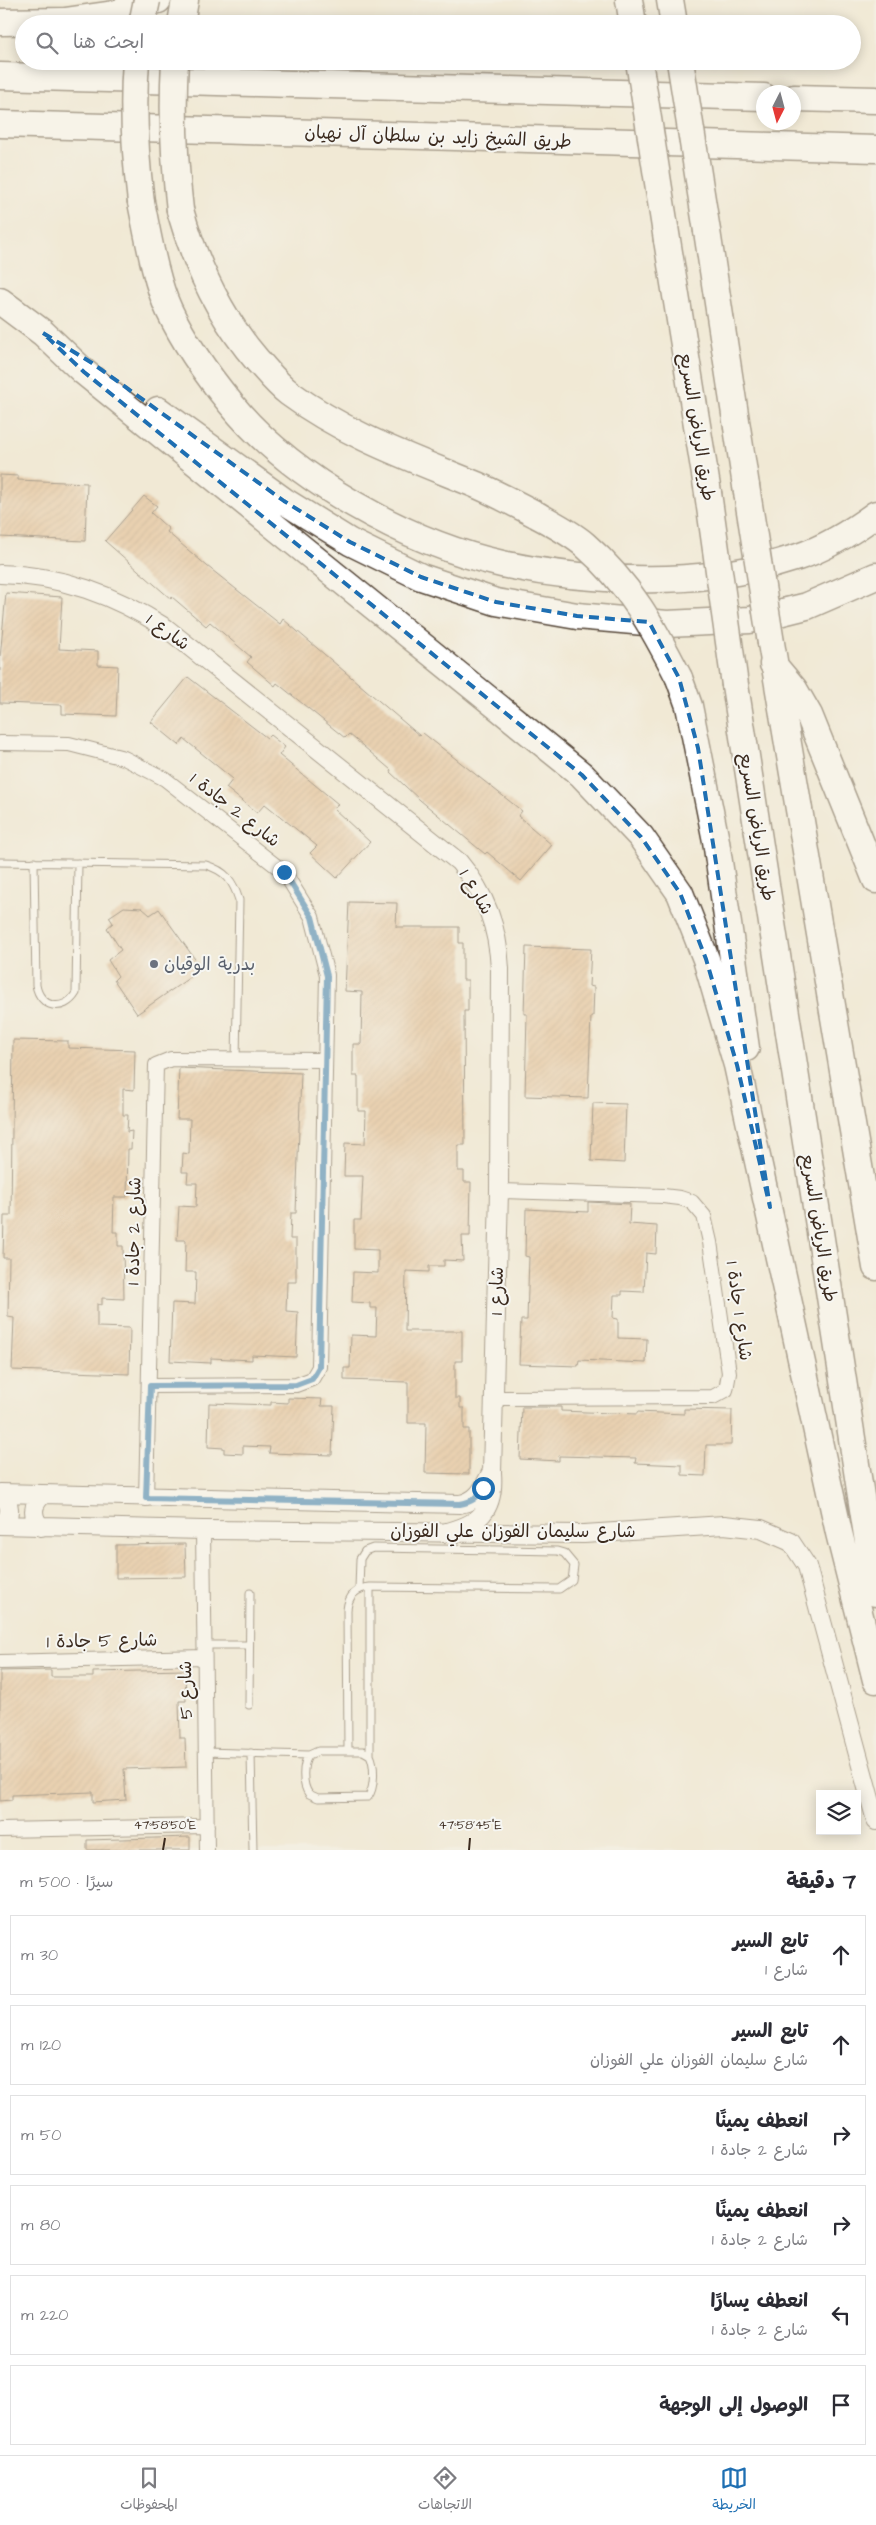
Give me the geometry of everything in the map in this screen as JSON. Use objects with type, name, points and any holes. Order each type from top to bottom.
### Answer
[{"type":"highway","points":[[144,15],[146,0]]},
{"type":"highway","points":[[107,15],[158,0]]},
{"type":"highway","points":[[182,15],[185,0]]},
{"type":"highway","points":[[670,0],[672,15]]},
{"type":"highway","points":[[0,22],[15,22]]},
{"type":"highway","points":[[135,70],[134,147],[141,202],[153,257],[168,309],[197,359],[231,405],[252,428],[306,473],[360,508],[415,534],[500,563],[569,575],[671,579],[734,574],[800,557],[852,531],[876,514]]},
{"type":"highway","points":[[174,70],[172,108],[173,142],[180,210],[200,271],[219,309],[249,351],[288,392],[331,421],[382,446],[481,487],[537,514],[584,544],[625,584],[655,632],[679,678],[690,706],[716,841],[770,1207]]},
{"type":"highway","name":"طريق الرياض السريع","points":[[640,70],[708,492],[735,685],[876,1593]]},
{"type":"highway","points":[[681,70],[772,653],[876,1267]]},
{"type":"highway","points":[[0,76],[756,97]]},
{"type":"highway","points":[[801,98],[876,100]]},
{"type":"highway","name":"طريق الشيخ زايد بن سلطان آل نهيان","points":[[0,124],[876,149]]},
{"type":"highway","points":[[0,301],[44,333],[105,372],[284,501],[350,542],[421,577],[496,602],[577,616],[667,624],[750,620],[807,606],[876,576]]},
{"type":"highway","points":[[44,333],[84,372],[582,775],[641,837],[680,892],[706,958],[737,1065],[770,1207],[794,1332],[839,1534],[876,1680]]},
{"type":"highway","points":[[772,653],[809,715],[876,880]]},
{"type":"street","name":"شارع 1","points":[[0,574],[35,576],[80,586],[101,593],[144,614],[166,628],[459,862],[484,899],[491,916],[499,951],[499,1191],[493,1490],[488,1507],[477,1520],[462,1529],[435,1533]]},
{"type":"street","name":"شارع 2 جادة 1","points":[[0,743],[69,744],[124,758],[166,779],[284,872],[312,917],[327,976],[319,1367],[312,1379],[296,1385],[150,1386]]},
{"type":"street","name":"شارع 2 جادة 1","points":[[146,1498],[156,1065],[170,1059],[324,1060]]},
{"type":"street","name":"شارع 1 جادة 1","points":[[494,1398],[713,1397],[726,1390],[730,1374],[710,1242],[704,1216],[692,1202],[663,1196],[499,1191]]},
{"type":"street","name":"شارع 1","points":[[426,1505],[469,1503],[478,1497],[492,1473]]},
{"type":"street","name":"شارع سليمان الفوزان علي الفوزان","points":[[0,1494],[426,1505]]},
{"type":"street","points":[[0,1494],[6,1500],[10,1511],[0,1525]]},
{"type":"street","points":[[40,1527],[36,1522],[33,1510],[38,1498],[43,1494]]},
{"type":"street","points":[[426,1505],[434,1511],[436,1521],[434,1526],[435,1533]]},
{"type":"street","name":"شارع سليمان الفوزان علي الفوزان","points":[[0,1525],[203,1530],[584,1534],[724,1525],[761,1529],[791,1542],[807,1566],[876,1821]]},
{"type":"street","name":"شارع 5","points":[[203,1530],[208,1850]]},
{"type":"street","name":"شارع 5 جادة 1","points":[[0,1662],[204,1651]]},
{"type":"street","points":[[0,1830],[207,1826]]},
{"type":"lane","points":[[0,862],[206,865],[217,868],[228,876],[235,886],[239,900],[236,1060]]},
{"type":"lane","points":[[34,862],[37,993],[49,1005],[57,1006],[72,1000],[76,993],[78,863]]},
{"type":"lane","points":[[348,1751],[347,1610],[350,1598],[359,1589],[370,1587],[559,1589],[572,1580],[574,1565],[564,1553],[557,1551],[373,1548],[362,1555],[359,1589]]},
{"type":"lane","points":[[309,1755],[305,1763],[305,1785],[309,1794],[318,1798],[361,1799],[368,1797],[372,1790],[373,1763],[370,1755],[370,1587]]},
{"type":"lane","points":[[249,1704],[250,1593]]},
{"type":"lane","points":[[204,1651],[249,1645]]},
{"type":"lane","points":[[206,1752],[309,1755],[318,1751],[363,1751],[370,1755]]},
{"type":"lane","points":[[251,1753],[253,1850]]},
{"type":"highlighted area","points":[[43,333],[92,363],[284,501],[350,542],[421,577],[496,602],[577,616],[649,622],[679,678],[698,748],[770,1207],[737,1065],[706,959],[680,893],[641,837],[582,775],[84,372]]},
{"type":"building","points":[[0,475],[18,476],[18,480],[87,483],[85,541],[0,537]]},
{"type":"building","points":[[144,496],[157,506],[151,513],[169,529],[167,532],[207,566],[280,624],[283,619],[420,736],[423,733],[522,811],[518,816],[552,845],[521,881],[420,800],[390,772],[391,770],[349,734],[345,738],[277,683],[275,686],[247,662],[251,657],[210,622],[206,626],[172,597],[171,599],[105,541]]},
{"type":"building","points":[[6,593],[62,597],[59,649],[98,651],[98,665],[118,666],[116,716],[62,714],[62,705],[0,703],[0,658]]},
{"type":"building","points":[[188,677],[267,738],[270,735],[285,747],[279,755],[338,804],[334,809],[370,842],[337,878],[310,853],[317,846],[265,804],[257,813],[226,788],[233,779],[184,739],[179,745],[151,722]]},
{"type":"building","points":[[349,902],[397,903],[396,927],[459,927],[459,943],[463,943],[463,980],[468,980],[468,1011],[464,1011],[465,1145],[458,1145],[458,1171],[464,1171],[464,1182],[471,1182],[470,1236],[462,1236],[463,1261],[444,1260],[444,1266],[429,1266],[429,1272],[406,1271],[405,1331],[462,1331],[462,1361],[455,1361],[455,1398],[460,1398],[460,1408],[464,1408],[464,1429],[469,1429],[469,1474],[425,1473],[426,1423],[408,1423],[408,1382],[344,1380],[344,1368],[350,1368],[351,1335],[376,1336],[377,1308],[370,1308],[370,1303],[352,1302],[353,1272],[378,1273],[378,1250],[354,1249],[354,1220],[361,1220],[363,1176],[344,1176],[345,1143],[365,1144],[366,1111],[358,1111],[358,1076],[353,1076],[353,1044],[361,1044],[362,992],[345,991]]},
{"type":"building","name":"بدرية الوقيان","points":[[124,907],[142,908],[150,915],[159,909],[202,969],[137,1014],[114,980],[118,976],[108,960],[121,950],[107,928],[113,923],[109,917]]},
{"type":"building","points":[[526,947],[591,949],[589,986],[594,987],[588,1098],[525,1096],[527,1014],[524,1014]]},
{"type":"building","points":[[13,1040],[68,1041],[68,1048],[135,1050],[134,1090],[123,1089],[123,1115],[128,1115],[127,1132],[132,1131],[131,1149],[128,1149],[127,1197],[114,1197],[113,1232],[118,1232],[118,1246],[123,1246],[124,1299],[102,1298],[102,1305],[97,1304],[97,1327],[130,1328],[129,1374],[12,1370],[14,1318],[8,1317],[9,1258],[3,1258],[4,1216],[11,1216]]},
{"type":"building","points":[[179,1068],[301,1073],[296,1213],[291,1213],[290,1239],[296,1239],[296,1282],[287,1282],[286,1311],[298,1312],[296,1357],[252,1355],[252,1360],[211,1358],[211,1363],[170,1361],[172,1303],[195,1304],[196,1272],[185,1272],[186,1240],[177,1240],[179,1206],[196,1207],[197,1183],[187,1183],[188,1172],[182,1172],[183,1153],[189,1154],[190,1119],[177,1119]]},
{"type":"building","points":[[593,1103],[626,1104],[624,1163],[591,1161]]},
{"type":"building","points":[[588,1202],[630,1204],[629,1224],[657,1226],[656,1254],[646,1253],[644,1292],[622,1291],[622,1295],[614,1295],[613,1318],[618,1319],[618,1338],[647,1339],[646,1363],[579,1360],[578,1366],[519,1364],[521,1320],[527,1320],[529,1257],[525,1256],[526,1209],[588,1212]]},
{"type":"building","points":[[288,1398],[322,1399],[321,1406],[334,1406],[332,1455],[269,1453],[270,1447],[243,1446],[243,1454],[224,1453],[224,1448],[208,1447],[209,1403],[271,1405],[271,1402],[288,1403]]},
{"type":"building","points":[[522,1407],[561,1407],[561,1411],[637,1414],[637,1412],[684,1414],[684,1409],[732,1410],[731,1445],[706,1445],[705,1476],[682,1475],[682,1465],[635,1463],[636,1458],[559,1456],[559,1461],[520,1459]]},
{"type":"building","points":[[185,1544],[186,1577],[116,1578],[116,1545]]},
{"type":"building","points":[[51,1670],[51,1677],[93,1677],[93,1672],[185,1670],[186,1701],[179,1701],[180,1738],[185,1738],[186,1767],[124,1769],[126,1800],[93,1802],[93,1792],[12,1795],[12,1800],[0,1801],[0,1671]]},
{"type":"building","points":[[190,1837],[190,1850],[87,1850],[87,1840]]},
{"type":"place","name":"بدرية الوقيان","points":[[154,964]]},
{"type":"route","points":[[284,872],[312,917],[327,976],[319,1367],[312,1379],[296,1385],[150,1386],[146,1498],[426,1505],[460,1504],[469,1503],[478,1497],[483,1488]]}]
